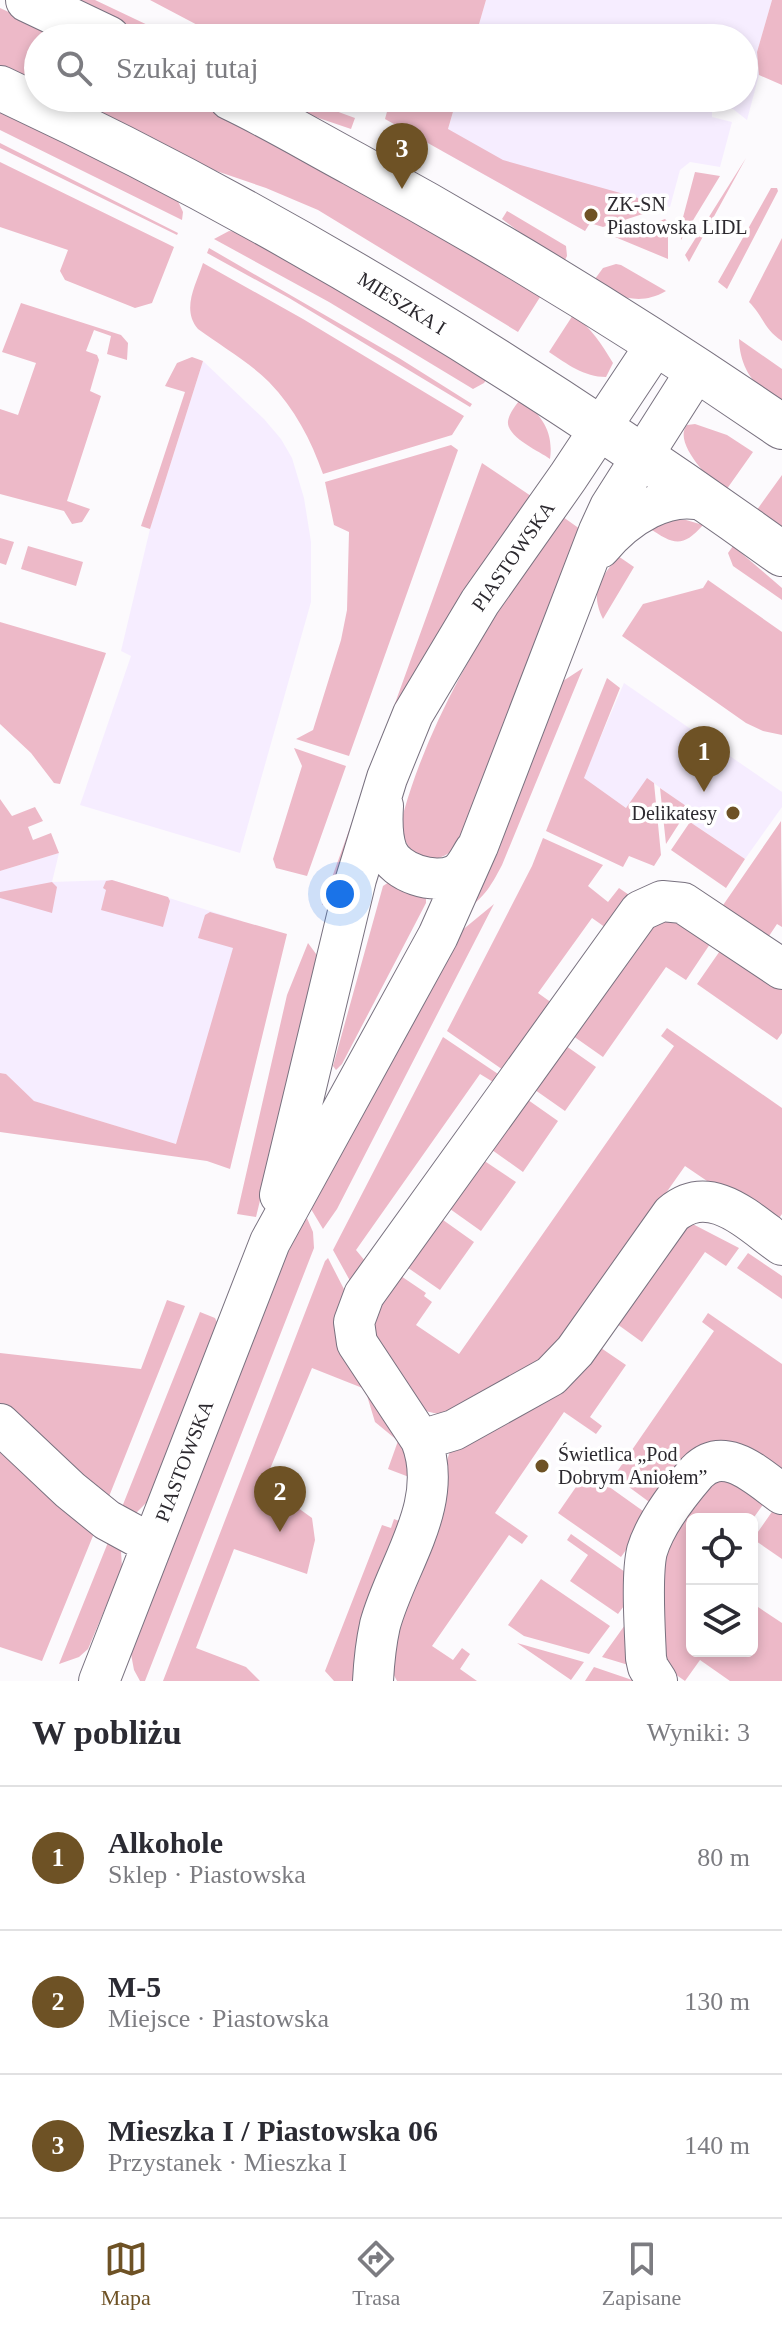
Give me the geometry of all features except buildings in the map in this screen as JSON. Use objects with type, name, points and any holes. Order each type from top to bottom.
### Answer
[{"type":"street","points":[[28,0],[79,24]]},
{"type":"street","name":"MIESZKA I","points":[[0,88],[24,99]]},
{"type":"street","name":"MIESZKA I","points":[[51,112],[207,192],[356,274],[600,429],[782,554]]},
{"type":"street","points":[[257,112],[415,197],[549,275],[782,427]]},
{"type":"street","name":"PIASTOWSKA","points":[[270,1242],[341,933],[387,778],[413,714],[480,602],[657,343]]},
{"type":"street","name":"PIASTOWSKA","points":[[99,1681],[270,1242],[428,955],[478,846],[610,507],[697,370]]},
{"type":"street","name":"PIASTOWSKA","points":[[587,563],[620,526],[643,512],[688,497],[708,502]]},
{"type":"street","name":"PIASTOWSKA","points":[[387,778],[382,814],[383,834],[392,859],[403,868],[425,877],[450,877],[464,868],[478,846]]},
{"type":"street","points":[[373,1681],[381,1623],[428,1498],[428,1465],[421,1440],[357,1343],[354,1322],[359,1304],[632,921],[651,904],[662,901],[683,903],[782,969]]},
{"type":"street","points":[[421,1440],[454,1430],[551,1376],[575,1351],[680,1207],[699,1200],[717,1203],[782,1245]]},
{"type":"street","points":[[0,1424],[107,1520],[151,1544]]},
{"type":"street","points":[[657,1681],[646,1658],[645,1569],[656,1530],[691,1479],[704,1466],[717,1460],[746,1469],[782,1494]]},
{"type":"shaded area","points":[[74,0],[95,0],[146,24],[123,24]]},
{"type":"shaded area","points":[[150,0],[486,0],[479,24],[195,24]]},
{"type":"shaded area","points":[[486,0],[772,0],[758,49],[758,24],[479,24]]},
{"type":"shaded area","points":[[772,0],[782,0],[782,85],[759,75],[758,49]]},
{"type":"shaded area","points":[[0,8],[35,24],[24,24],[24,79],[0,68]]},
{"type":"shaded area","points":[[0,111],[176,197],[183,212],[182,220],[0,130]]},
{"type":"shaded area","points":[[92,112],[216,112],[542,294],[518,332],[318,210],[193,163]]},
{"type":"shaded area","points":[[301,112],[338,112],[355,118],[351,129]]},
{"type":"shaded area","points":[[387,112],[453,112],[448,129],[503,160],[656,203],[657,206],[655,210],[603,227],[590,223],[585,231],[385,119]]},
{"type":"shaded area","points":[[453,112],[712,112],[712,117],[732,122],[720,167],[690,162],[680,170],[670,207],[629,196],[590,223],[585,231],[442,151]]},
{"type":"shaded area","points":[[737,112],[749,112],[747,120]]},
{"type":"shaded area","points":[[0,143],[178,233],[177,235],[0,148]]},
{"type":"shaded area","points":[[746,158],[689,262],[685,255]]},
{"type":"shaded area","points":[[0,162],[174,247],[152,303],[135,308],[65,280],[60,271],[68,250],[0,227]]},
{"type":"shaded area","points":[[695,172],[720,176],[681,240],[682,221]]},
{"type":"shaded area","points":[[771,188],[778,191],[727,289],[718,282]]},
{"type":"shaded area","points":[[507,211],[566,246],[567,256],[563,264],[502,219]]},
{"type":"shaded area","points":[[665,219],[668,222],[668,259],[615,237]]},
{"type":"shaded area","points":[[229,231],[239,232],[488,377],[473,389],[329,302],[214,239]]},
{"type":"shaded area","points":[[782,238],[782,341],[771,332],[749,302]]},
{"type":"shaded area","points":[[209,248],[472,404],[470,407],[289,298],[207,253]]},
{"type":"shaded area","points":[[203,263],[464,416],[452,435],[323,474],[301,425],[278,392],[253,368],[198,329],[193,321],[190,305]]},
{"type":"shaded area","points":[[616,264],[666,291],[637,299],[592,283],[603,268]]},
{"type":"shaded area","points":[[21,303],[121,335],[128,343],[127,360],[107,354],[111,336],[94,330],[86,351],[97,355],[99,360],[90,391],[101,396],[67,501],[90,509],[82,522],[72,524],[64,511],[0,494],[0,409],[18,415],[36,363],[2,352]]},
{"type":"shaded area","points":[[573,315],[591,331],[613,363],[606,377],[583,372],[549,352]]},
{"type":"shaded area","points":[[739,339],[782,369],[782,405],[765,392],[746,370]]},
{"type":"shaded area","points":[[192,357],[203,361],[150,529],[141,526],[185,392],[165,386],[177,363]]},
{"type":"shaded area","points":[[203,361],[281,439],[292,458],[304,498],[311,542],[311,602],[240,853],[80,805],[131,656],[121,651],[150,529]]},
{"type":"shaded area","points":[[521,398],[535,411],[548,432],[550,459],[524,443],[509,427],[510,415]]},
{"type":"shaded area","points":[[695,424],[727,435],[753,452],[724,493],[689,451],[684,433],[687,425]]},
{"type":"shaded area","points":[[451,445],[458,450],[349,756],[296,739],[313,730],[341,640],[347,610],[349,532],[334,525],[325,482]]},
{"type":"shaded area","points":[[482,463],[531,496],[333,900],[322,905]]},
{"type":"shaded area","points":[[782,475],[782,533],[754,514]]},
{"type":"shaded area","points":[[563,517],[580,529],[458,844],[448,854],[437,858],[417,854],[409,847],[402,825],[417,771],[433,732],[492,621]]},
{"type":"shaded area","points":[[674,520],[703,525],[689,538],[677,542],[649,528]]},
{"type":"shaded area","points":[[0,538],[14,542],[6,565],[0,563]]},
{"type":"shaded area","points":[[28,546],[83,562],[76,586],[21,569]]},
{"type":"shaded area","points":[[733,546],[782,588],[782,600],[733,566],[728,553]]},
{"type":"shaded area","points":[[618,556],[634,567],[603,619],[597,592],[602,578]]},
{"type":"shaded area","points":[[708,580],[782,632],[782,735],[746,723],[622,636],[643,604],[703,588]]},
{"type":"shaded area","points":[[0,622],[106,653],[60,784],[54,783],[31,753],[0,724]]},
{"type":"shaded area","points":[[583,668],[502,865],[488,890],[467,909],[563,681]]},
{"type":"shaded area","points":[[607,678],[620,688],[584,778],[626,808],[647,778],[654,783],[661,855],[654,866],[629,856],[623,867],[546,831]]},
{"type":"shaded area","points":[[624,683],[782,792],[782,807],[745,859],[683,817],[688,808],[648,779],[626,808],[583,778]]},
{"type":"shaded area","points":[[294,748],[346,766],[307,876],[276,868],[273,859],[302,766]]},
{"type":"shaded area","points":[[660,788],[689,808],[666,844]]},
{"type":"shaded area","points":[[0,799],[12,816],[35,807],[43,821],[28,827],[33,840],[51,833],[59,853],[0,871]]},
{"type":"shaded area","points":[[781,821],[782,927],[777,924],[765,942],[719,911]]},
{"type":"shaded area","points":[[690,822],[745,859],[726,888],[671,850]]},
{"type":"shaded area","points":[[543,838],[603,865],[588,886],[608,902],[619,888],[632,897],[609,930],[592,918],[538,993],[552,1003],[506,1072],[447,1031],[532,866]]},
{"type":"shaded area","points":[[59,853],[52,882],[112,880],[242,921],[176,1144],[33,1101],[6,1074],[0,1073],[0,871]]},
{"type":"shaded area","points":[[112,880],[168,897],[170,901],[163,927],[101,910],[106,890],[103,888],[106,881]]},
{"type":"shaded area","points":[[52,882],[57,887],[52,913],[0,898],[0,892]]},
{"type":"shaded area","points":[[389,882],[404,892],[426,897],[426,903],[342,1064],[336,1070],[333,1066],[383,886]]},
{"type":"shaded area","points":[[494,904],[337,1209],[323,1229],[311,1209],[449,941]]},
{"type":"shaded area","points":[[210,912],[287,934],[230,1169],[207,1161],[0,1132],[0,1073],[6,1074],[34,1101],[176,1144],[233,948],[198,938],[205,915]]},
{"type":"shaded area","points":[[671,917],[714,938],[686,980],[666,967],[603,1057],[566,1031],[631,939]]},
{"type":"shaded area","points":[[308,943],[319,958],[256,1217],[237,1214],[287,995]]},
{"type":"shaded area","points":[[724,945],[782,984],[782,1033],[777,1040],[697,984]]},
{"type":"shaded area","points":[[667,1028],[782,1108],[782,1214],[773,1226],[685,1166],[548,1360],[446,1414],[419,1407],[405,1396],[366,1315],[395,1272],[426,1293],[424,1296],[432,1302],[416,1325],[459,1354],[674,1046],[661,1036]]},
{"type":"shaded area","points":[[443,1037],[504,1078],[498,1085],[480,1074],[356,1250],[370,1267],[354,1288],[333,1250]]},
{"type":"shaded area","points":[[559,1041],[596,1067],[565,1111],[528,1085]]},
{"type":"shaded area","points":[[521,1095],[558,1121],[523,1172],[485,1145]]},
{"type":"shaded area","points":[[477,1156],[516,1182],[481,1231],[443,1204]]},
{"type":"shaded area","points":[[436,1215],[474,1242],[440,1290],[401,1263]]},
{"type":"shaded area","points":[[307,1218],[313,1232],[314,1248],[145,1681],[140,1681],[131,1654],[285,1253],[297,1228],[300,1229]]},
{"type":"shaded area","points":[[683,1219],[739,1248],[726,1266],[705,1252],[642,1342],[610,1319]]},
{"type":"shaded area","points":[[748,1253],[782,1276],[782,1299],[737,1268]]},
{"type":"shaded area","points":[[328,1258],[348,1297],[411,1449],[417,1480],[388,1469],[398,1441],[375,1422],[365,1389],[312,1368],[265,1481],[290,1491],[287,1500],[312,1518],[315,1540],[307,1574],[234,1549],[196,1648],[246,1667],[260,1681],[163,1681],[325,1261]]},
{"type":"shaded area","points":[[167,1300],[185,1306],[106,1504],[0,1406],[0,1353],[141,1369]]},
{"type":"shaded area","points":[[200,1312],[215,1318],[218,1324],[149,1500],[136,1513],[120,1512]]},
{"type":"shaded area","points":[[708,1313],[782,1364],[782,1476],[751,1455],[656,1507],[614,1476],[714,1331],[702,1322]]},
{"type":"shaded area","points":[[601,1348],[626,1365],[590,1417],[602,1426],[596,1434],[564,1412],[495,1513],[528,1536],[522,1544],[509,1535],[432,1646],[453,1660],[462,1648],[470,1654],[460,1669],[477,1681],[397,1681],[385,1658],[450,1451]]},
{"type":"shaded area","points":[[0,1440],[97,1526],[42,1661],[0,1647]]},
{"type":"shaded area","points":[[587,1471],[650,1516],[621,1557],[558,1513]]},
{"type":"shaded area","points":[[717,1476],[767,1499],[757,1513],[687,1513]]},
{"type":"shaded area","points":[[776,1506],[782,1510],[782,1559],[758,1542],[758,1532]]},
{"type":"shaded area","points":[[686,1514],[686,1657],[758,1657],[758,1607],[782,1623],[782,1681],[730,1681],[700,1660],[685,1681],[665,1667],[663,1543]]},
{"type":"shaded area","points":[[394,1519],[407,1524],[359,1681],[334,1681],[325,1671],[382,1525],[391,1528]]},
{"type":"shaded area","points":[[571,1534],[635,1579],[635,1591],[618,1614],[570,1581],[588,1555],[567,1540]]},
{"type":"shaded area","points":[[111,1535],[121,1551],[122,1568],[88,1649],[79,1657],[59,1664]]},
{"type":"shaded area","points":[[541,1579],[610,1626],[589,1654],[524,1636],[508,1625]]},
{"type":"shaded area","points":[[635,1611],[635,1667],[602,1657]]},
{"type":"shaded area","points":[[517,1643],[584,1662],[571,1680]]},
{"type":"shaded area","points":[[594,1667],[635,1681],[585,1681]]},
{"type":"place","name":"Mieszka I / Piastowska 06","points":[[402,189]]},
{"type":"place","name":"ZK-SN Piastowska LIDL","points":[[591,215]]},
{"type":"place","name":"Alkohole","points":[[704,792]]},
{"type":"place","name":"Delikatesy","points":[[733,813]]},
{"type":"place","name":"Świetlica „Pod Dobrym Aniołem”","points":[[542,1466]]},
{"type":"place","name":"M-5","points":[[280,1532]]}]
